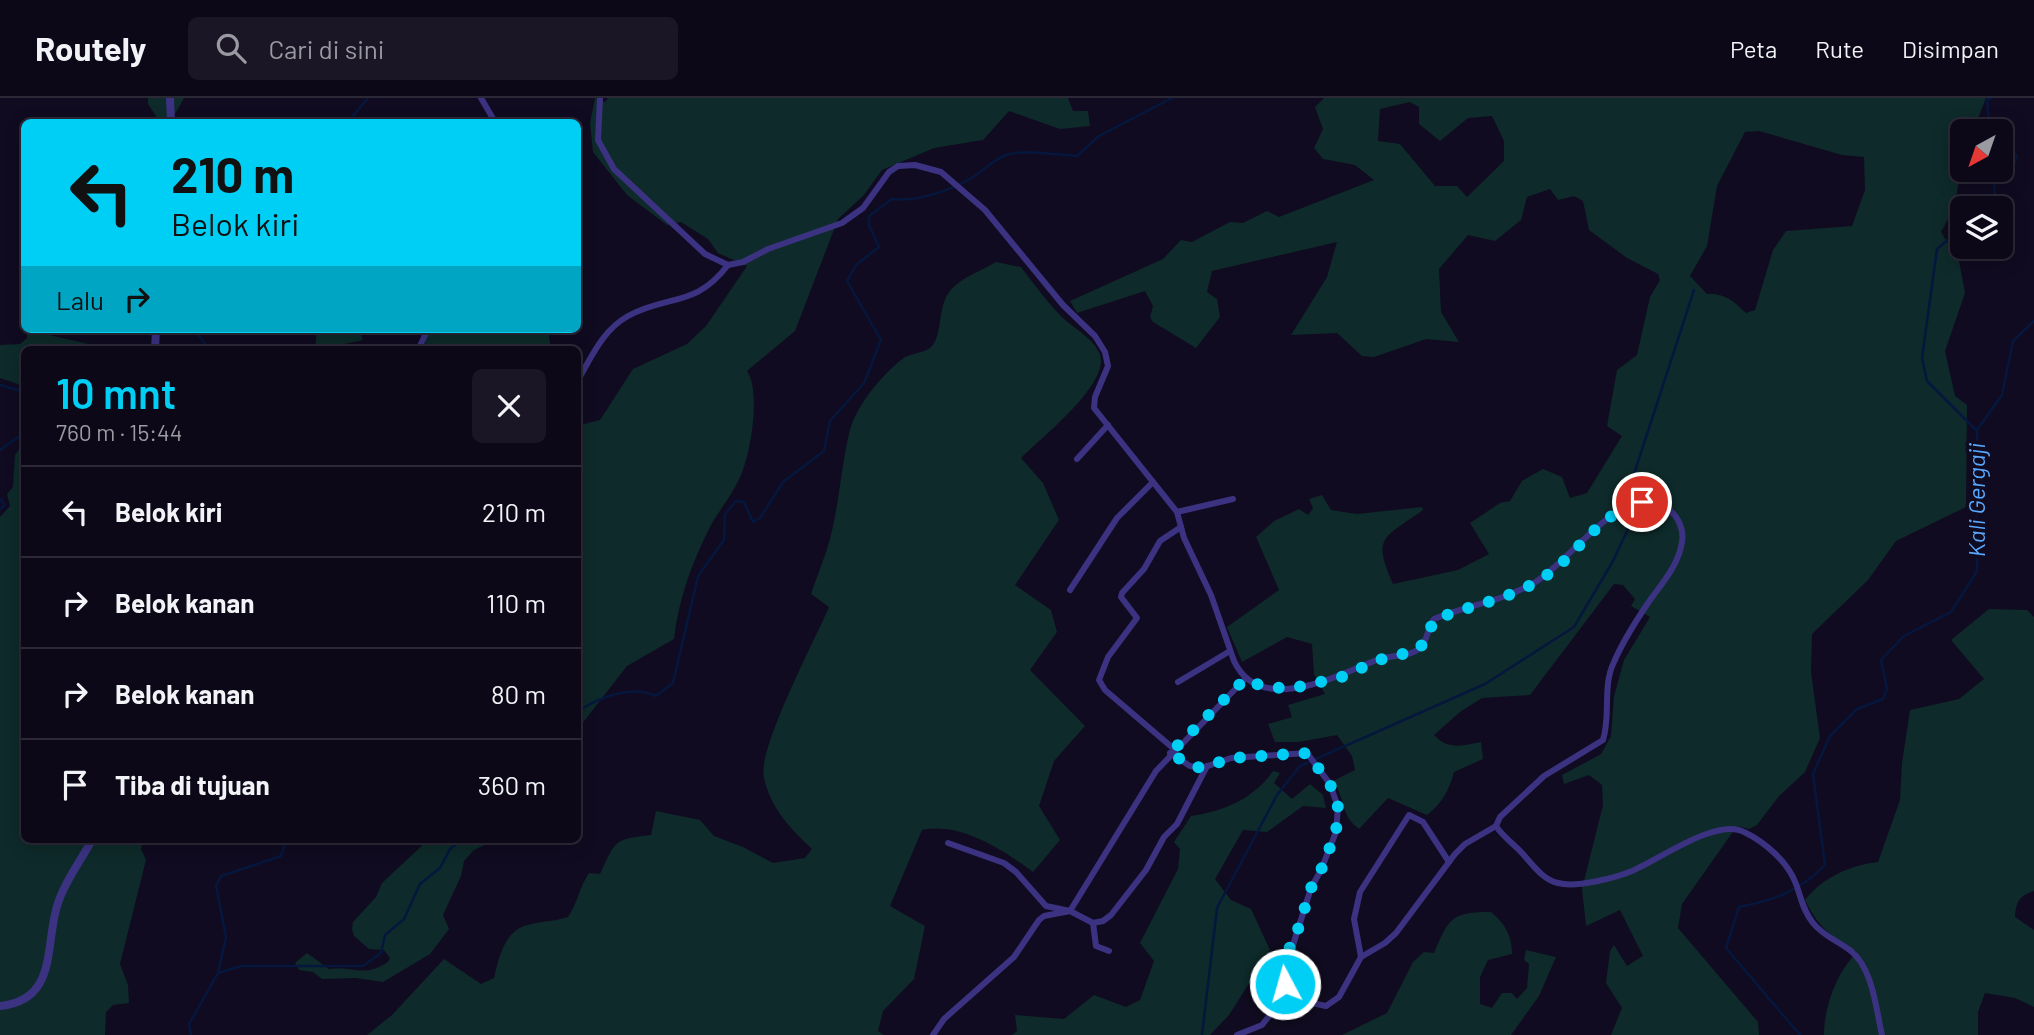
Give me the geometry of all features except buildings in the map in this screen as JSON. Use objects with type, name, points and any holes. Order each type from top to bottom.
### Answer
[{"type":"street","points":[[170,98],[171,119]]},
{"type":"street","points":[[481,98],[493,119]]},
{"type":"street","points":[[600,98],[598,140],[614,169],[705,254],[728,265],[743,262],[768,249],[842,223],[863,208],[889,172],[898,166],[923,166],[949,177],[985,210],[1063,305],[1101,344],[1108,366],[1095,397],[1094,408],[1177,512],[1230,651],[1245,679],[1279,689],[1298,687],[1339,678],[1385,657],[1412,653],[1422,646],[1434,620],[1489,604],[1530,585],[1561,564],[1614,512],[1642,502],[1660,505],[1673,514],[1680,525],[1682,543],[1667,579],[1644,609],[1612,665],[1603,740],[1544,776],[1500,817],[1496,826],[1465,844],[1396,933],[1385,943],[1360,957],[1339,997],[1332,1004],[1326,1006],[1293,999],[1281,1001]]},
{"type":"street","points":[[581,375],[603,339],[621,321],[643,310],[690,297],[712,284],[728,265]]},
{"type":"street","points":[[1077,459],[1108,425]]},
{"type":"street","points":[[1070,590],[1118,518],[1153,482]]},
{"type":"street","points":[[1177,512],[1233,499]]},
{"type":"street","points":[[1181,527],[1160,541],[1144,569],[1122,593],[1121,597],[1137,618],[1108,657],[1099,680],[1105,690],[1191,766],[1202,768],[1231,758],[1307,753],[1330,784],[1338,807],[1336,832],[1311,888],[1293,945],[1278,957],[1278,966],[1285,978],[1281,1001],[1262,1025],[1237,1035]]},
{"type":"street","points":[[1178,682],[1230,651]]},
{"type":"street","points":[[933,1035],[944,1019],[1014,957],[1042,918],[1070,911],[1151,778],[1172,751],[1245,679]]},
{"type":"street","points":[[948,843],[1004,863],[1016,872],[1046,906],[1070,911],[1093,923],[1107,920],[1146,870],[1164,837],[1178,824],[1207,766]]},
{"type":"street","points":[[1360,957],[1354,919],[1360,892],[1409,815],[1423,822],[1449,862]]},
{"type":"street","points":[[1496,826],[1539,871],[1558,883],[1581,883],[1617,876],[1632,871],[1682,844],[1732,829],[1744,831],[1775,854],[1796,883],[1802,905],[1819,930],[1851,951],[1861,963],[1868,979],[1882,1035]]},
{"type":"street","points":[[0,1006],[17,1003],[40,986],[47,967],[51,925],[59,898],[90,843]]},
{"type":"street","points":[[1093,923],[1095,943],[1109,951]]},
{"type":"green space","points":[[148,98],[184,98],[168,119],[158,119],[148,104]]},
{"type":"green space","points":[[595,98],[605,102],[608,98],[1068,98],[1073,111],[1088,111],[1090,126],[1060,129],[1009,111],[983,140],[934,148],[882,170],[864,195],[838,219],[795,331],[747,371],[751,380],[754,407],[745,465],[696,557],[682,598],[674,639],[627,666],[581,725],[581,420],[584,424],[600,420],[633,369],[687,344],[706,326],[747,266],[718,253],[708,239],[681,222],[667,225],[627,195],[593,152],[590,123]]},
{"type":"green space","points":[[1324,98],[1986,98],[1978,119],[1950,119],[1950,182],[1958,182],[1956,196],[1950,196],[1950,213],[1941,232],[1950,246],[1950,259],[1959,261],[1965,293],[1945,351],[1955,396],[1967,405],[1966,507],[1896,541],[1868,580],[1812,634],[1811,672],[1820,738],[1805,772],[1779,796],[1757,825],[1749,829],[1737,826],[1682,904],[1678,928],[1758,1022],[1759,1035],[1611,1035],[1622,1008],[1606,983],[1610,951],[1614,945],[1627,966],[1643,956],[1620,910],[1586,926],[1582,889],[1603,805],[1602,785],[1589,775],[1564,784],[1562,775],[1601,754],[1611,736],[1614,696],[1624,660],[1650,617],[1631,606],[1635,599],[1623,585],[1614,584],[1530,695],[1482,698],[1460,712],[1434,735],[1450,745],[1481,742],[1483,759],[1454,772],[1444,796],[1427,815],[1388,798],[1359,829],[1349,818],[1333,781],[1355,770],[1352,756],[1337,735],[1299,742],[1275,742],[1268,724],[1292,717],[1288,705],[1325,694],[1314,674],[1312,644],[1287,637],[1242,662],[1227,627],[1279,590],[1256,537],[1274,521],[1299,509],[1308,515],[1313,508],[1309,499],[1322,495],[1331,510],[1357,514],[1422,507],[1423,510],[1391,533],[1383,546],[1386,568],[1393,584],[1458,570],[1489,554],[1470,523],[1500,503],[1510,501],[1522,481],[1543,469],[1562,477],[1570,498],[1587,493],[1622,436],[1607,426],[1617,370],[1637,355],[1650,297],[1660,280],[1658,274],[1627,258],[1589,230],[1583,201],[1574,196],[1558,200],[1550,189],[1527,197],[1521,220],[1495,241],[1468,235],[1439,269],[1441,312],[1459,342],[1426,339],[1374,357],[1362,356],[1337,333],[1291,335],[1327,277],[1337,242],[1212,271],[1207,292],[1217,299],[1220,317],[1196,348],[1153,322],[1150,317],[1153,306],[1145,291],[1077,313],[1070,301],[1163,259],[1181,240],[1192,242],[1230,222],[1243,223],[1267,211],[1279,217],[1374,180],[1355,165],[1323,159],[1314,148],[1323,129],[1315,107]],"holes":[[[1410,102],[1419,107],[1419,124],[1440,141],[1468,118],[1492,116],[1504,141],[1504,161],[1467,197],[1457,186],[1435,186],[1400,144],[1378,141],[1380,109]],[[1759,131],[1842,155],[1864,157],[1865,190],[1852,226],[1786,231],[1773,250],[1755,310],[1746,313],[1724,296],[1707,294],[1690,276],[1707,246],[1717,186],[1745,132]]]},
{"type":"green space","points":[[996,262],[1021,267],[1056,311],[1089,339],[1100,355],[1100,367],[1095,381],[1057,425],[1021,458],[1043,483],[1059,520],[1015,585],[1051,610],[1057,632],[1030,670],[1085,726],[1054,761],[1039,806],[1060,840],[1033,872],[995,847],[966,834],[952,830],[922,830],[890,906],[925,926],[914,979],[883,1011],[878,1031],[884,1035],[367,1035],[392,1015],[444,959],[481,984],[494,978],[503,948],[511,935],[524,926],[568,917],[589,873],[600,874],[618,843],[651,835],[656,811],[700,820],[714,836],[773,863],[805,858],[812,849],[776,809],[764,778],[764,764],[778,720],[829,607],[811,594],[830,539],[852,424],[869,393],[893,367],[904,358],[930,348],[934,343],[942,308],[952,288],[963,279]]},
{"type":"green space","points":[[27,333],[40,333],[98,346],[21,346],[21,385],[0,378],[0,345],[20,344],[27,338]]},
{"type":"green space","points":[[317,333],[360,333],[363,340],[340,346],[315,346]]},
{"type":"green space","points":[[549,333],[550,346],[424,346],[428,335]]},
{"type":"green space","points":[[21,446],[21,843],[142,843],[141,849],[146,860],[120,964],[128,985],[129,1003],[113,1005],[106,1012],[105,1035],[0,1035],[0,517],[10,506],[7,494],[13,487],[15,455]]},
{"type":"green space","points":[[1989,609],[2027,610],[2034,617],[2034,891],[2019,900],[2015,917],[2034,930],[2034,1007],[2015,998],[1985,993],[1978,1012],[1978,1035],[1824,1035],[1826,1013],[1833,990],[1843,969],[1857,952],[1826,930],[1805,900],[1820,885],[1838,874],[1878,862],[1900,800],[1910,710],[1959,699],[1984,679],[1951,640]]},
{"type":"green space","points":[[1273,771],[1280,773],[1274,783],[1292,799],[1310,784],[1323,795],[1326,808],[1303,806],[1267,832],[1243,830],[1215,879],[1231,900],[1251,909],[1270,950],[1229,1015],[1210,1035],[1012,1035],[1017,1031],[1015,1015],[1064,1019],[1094,995],[1126,1007],[1140,1000],[1154,961],[1140,943],[1178,869],[1180,849],[1174,842],[1191,816],[1215,811],[1237,802],[1256,789]]},
{"type":"green space","points":[[425,843],[489,843],[474,850],[464,861],[461,876],[443,915],[449,929],[430,954],[383,982],[356,978],[322,979],[313,972],[299,970],[295,963],[307,953],[329,969],[366,970],[388,962],[390,958],[384,950],[369,949],[354,936],[352,929],[353,922],[376,897],[382,883]]},
{"type":"green space","points":[[1491,912],[1507,930],[1512,954],[1488,960],[1480,977],[1480,1004],[1492,1008],[1502,993],[1512,993],[1517,999],[1527,988],[1529,964],[1524,960],[1526,950],[1556,957],[1539,996],[1511,1035],[1342,1035],[1387,1013],[1413,962],[1424,952],[1434,953],[1453,919],[1467,913]]},
{"type":"waterway","points":[[350,119],[368,98]]},
{"type":"waterway","points":[[581,709],[605,697],[626,692],[636,691],[656,696],[673,683],[698,576],[724,540],[725,514],[736,501],[744,502],[753,522],[760,518],[783,482],[824,451],[830,421],[864,383],[881,340],[847,281],[856,265],[879,247],[869,225],[869,216],[892,199],[922,197],[952,188],[1006,155],[1032,152],[1077,156],[1099,136],[1172,98]]},
{"type":"waterway","points":[[1989,119],[1987,100],[1992,98]]},
{"type":"waterway","points":[[2013,152],[2017,156],[2013,167]]},
{"type":"waterway","points":[[1994,182],[1995,196]]},
{"type":"waterway","points":[[1950,238],[1937,249],[1922,358],[1927,381],[1976,430]]},
{"type":"waterway","points":[[1202,1035],[1217,908],[1277,795],[1300,766],[1485,684],[1574,627],[1613,561],[1636,512],[1632,491],[1635,471],[1694,290]]},
{"type":"waterway","name":"Kali Gergaji","points":[[1800,1035],[1726,948],[1739,907],[1785,894],[1806,882],[1825,865],[1813,774],[1830,736],[1857,709],[1883,699],[1887,689],[1881,660],[1904,636],[1951,612],[1977,571],[1977,430],[2002,395],[2013,341],[2034,321]]},
{"type":"waterway","points":[[198,333],[207,346]]},
{"type":"waterway","points":[[0,385],[21,391]]},
{"type":"waterway","points":[[0,450],[21,435]]},
{"type":"waterway","points":[[0,499],[5,505],[0,509]]},
{"type":"waterway","points":[[191,1035],[189,1024],[218,973],[226,937],[216,886],[221,876],[281,856],[285,843]]},
{"type":"waterway","points":[[218,973],[242,966],[363,966],[381,953],[385,935],[404,919],[420,884],[440,868],[450,849],[457,843]]},
{"type":"route","points":[[1285,984],[1285,978],[1278,966],[1278,957],[1293,945],[1311,888],[1336,832],[1338,807],[1330,784],[1307,753],[1286,752],[1231,758],[1202,768],[1191,766],[1170,753],[1245,679],[1259,685],[1288,689],[1339,678],[1385,657],[1412,653],[1422,646],[1434,620],[1489,604],[1530,585],[1561,564],[1614,512],[1642,502]]}]
